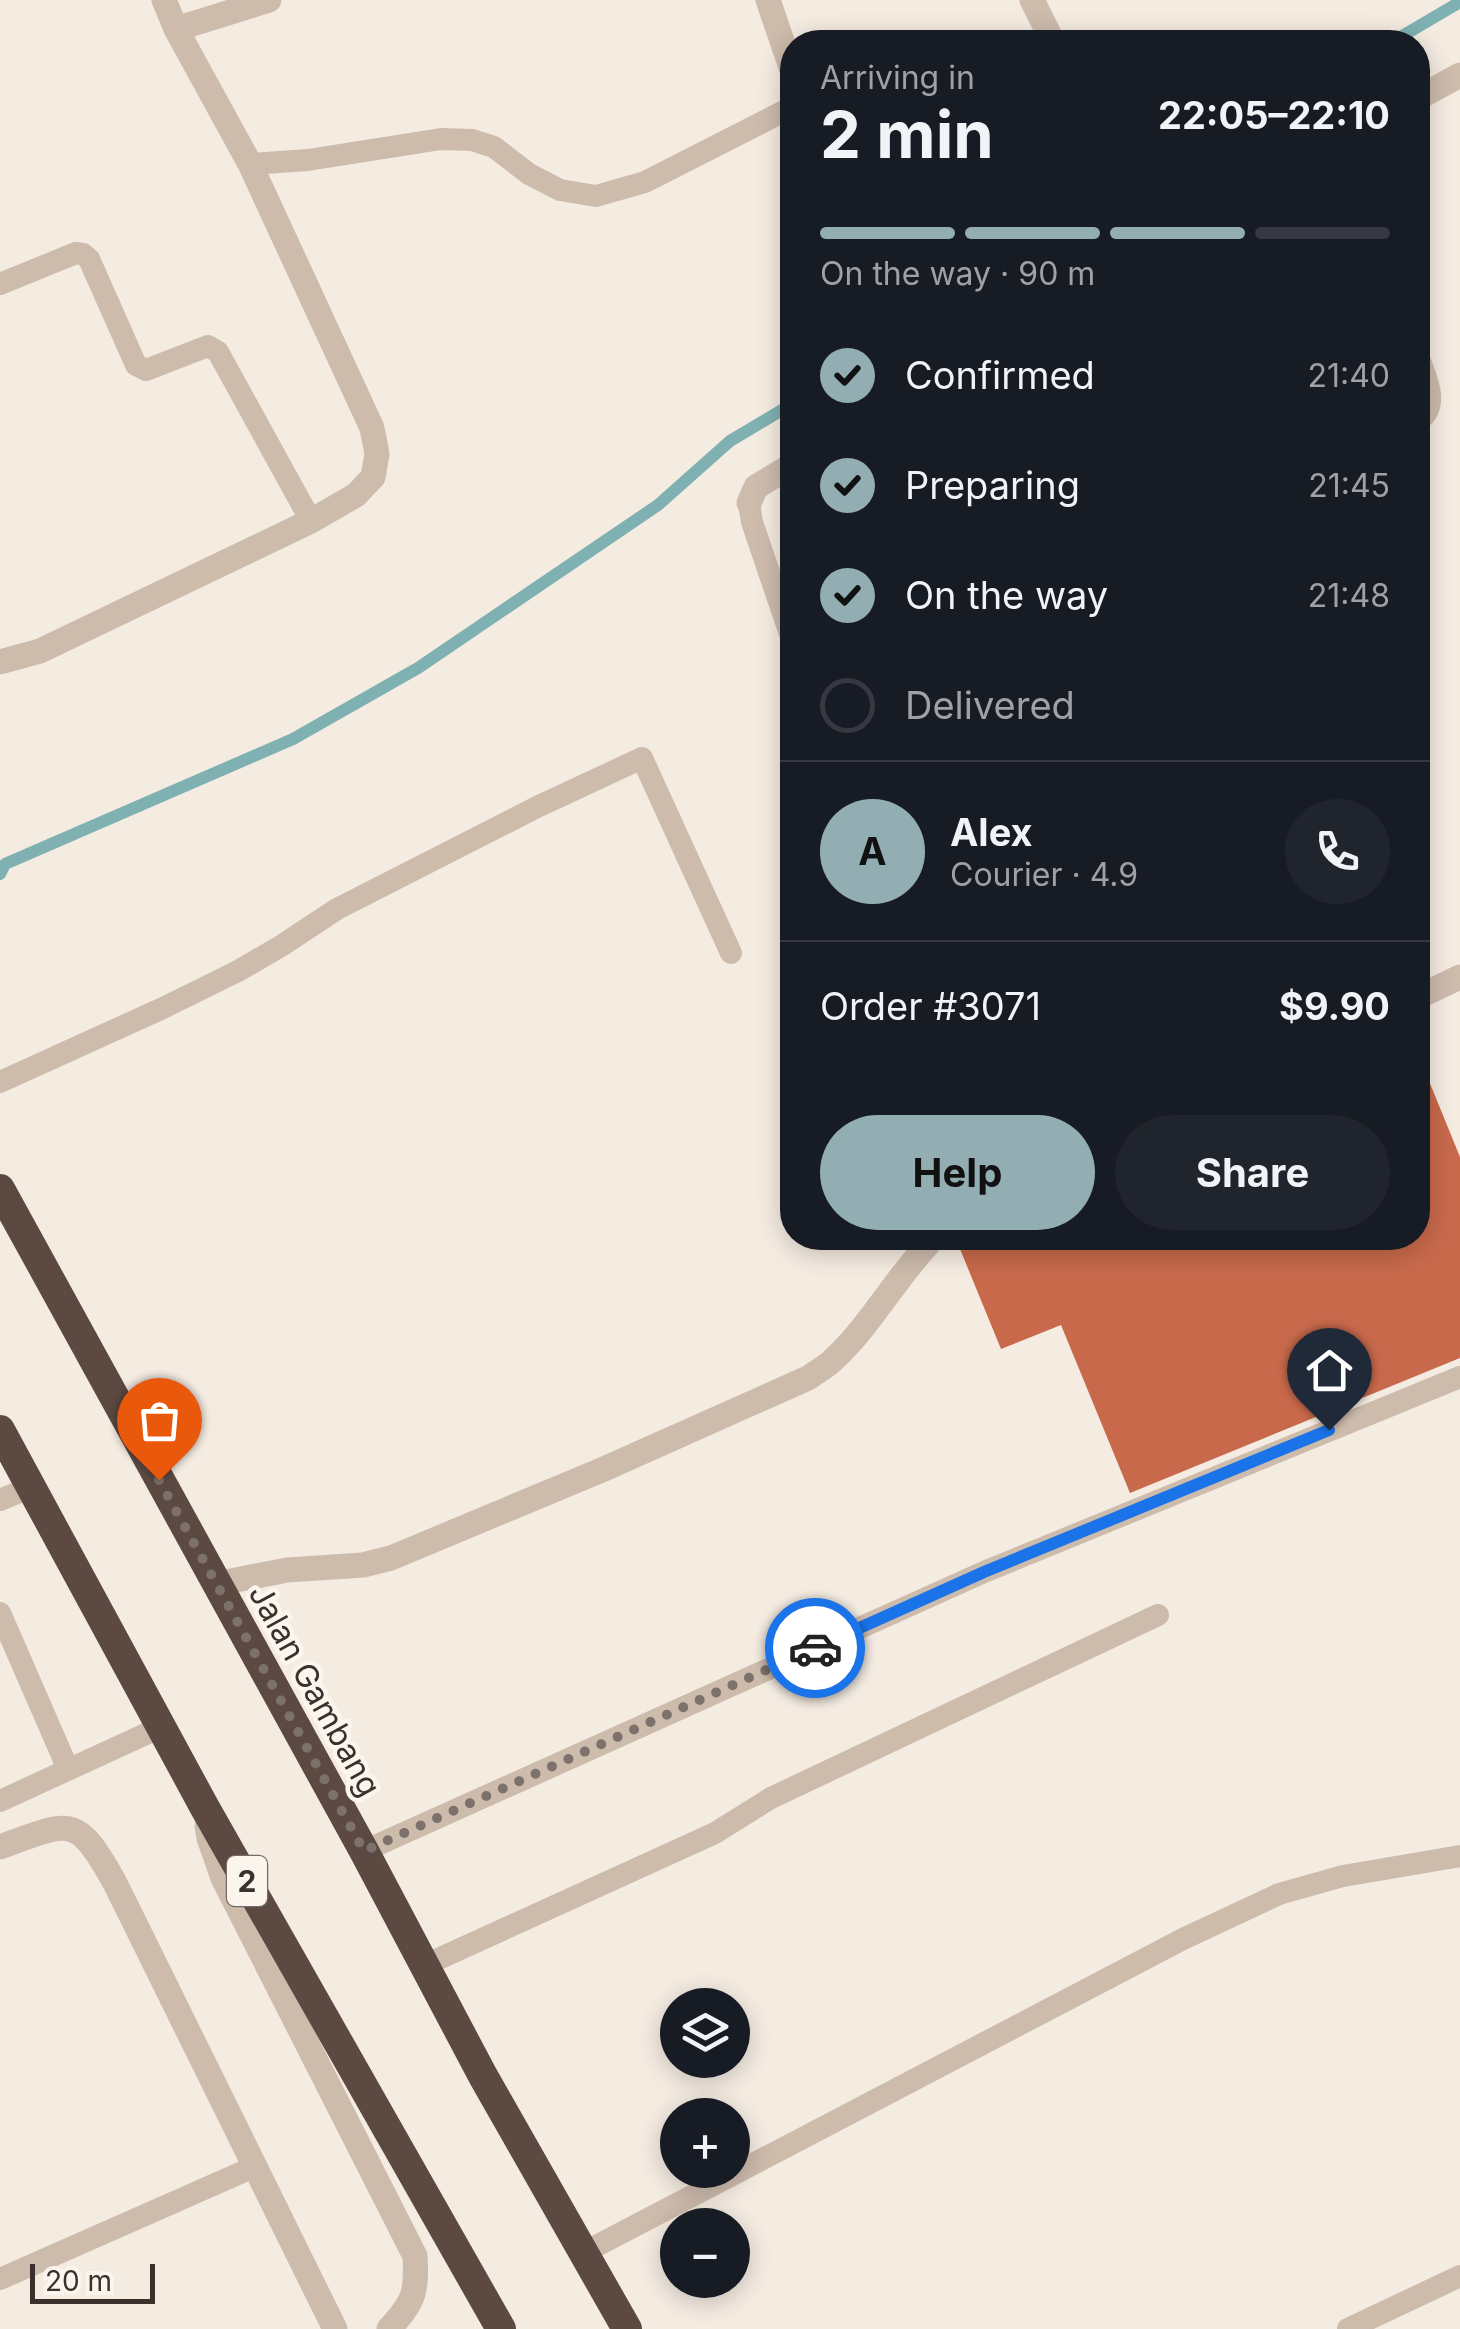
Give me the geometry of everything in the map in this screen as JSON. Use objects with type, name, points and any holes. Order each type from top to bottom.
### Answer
[{"type":"highway","name":"Jalan Gambang","points":[[0,1188],[483,2076],[627,2329]]},
{"type":"highway","name":"2","points":[[0,1430],[205,1808],[501,2329]]},
{"type":"street","points":[[0,662],[40,651],[311,521],[356,496],[373,476],[376,454],[372,428],[250,164],[164,0]]},
{"type":"street","points":[[176,29],[269,0]]},
{"type":"street","points":[[768,0],[780,35]]},
{"type":"street","points":[[1041,3],[1049,30]]},
{"type":"street","points":[[1430,92],[1460,76]]},
{"type":"street","points":[[748,503],[756,487],[780,472]]},
{"type":"street","points":[[1430,991],[1460,977]]},
{"type":"street","points":[[216,1584],[287,1570],[391,1558],[604,1470],[808,1378],[852,1340],[922,1250]]},
{"type":"street","points":[[205,1808],[208,1838],[223,1878],[414,2256],[416,2284],[408,2309],[390,2329]]},
{"type":"street","points":[[0,1847],[48,1829],[68,1827],[87,1837],[114,1883],[335,2329]]},
{"type":"lane","points":[[250,164],[308,160],[440,139],[472,140],[494,147],[529,174],[560,190],[596,196],[644,182],[780,113]]},
{"type":"lane","points":[[0,284],[76,253],[83,254],[89,259],[141,369],[213,347],[311,521]]},
{"type":"lane","points":[[748,503],[780,605]]},
{"type":"lane","points":[[0,1082],[223,978],[337,909],[642,758],[731,953]]},
{"type":"lane","points":[[364,1851],[984,1572],[1460,1377]]},
{"type":"lane","points":[[0,1500],[31,1487]]},
{"type":"lane","points":[[0,1613],[68,1769]]},
{"type":"lane","points":[[425,1965],[715,1833],[771,1798],[1158,1615]]},
{"type":"lane","points":[[0,1801],[162,1727]]},
{"type":"lane","points":[[583,2253],[1183,1939],[1279,1894],[1343,1876],[1460,1856]]},
{"type":"lane","points":[[0,2279],[256,2166]]},
{"type":"lane","points":[[1348,2329],[1460,2276]]},
{"type":"building","points":[[1430,1083],[1460,1157],[1460,1358],[1130,1493],[1061,1325],[1001,1349],[960,1250],[1430,1250]]},
{"type":"waterway","points":[[1412,30],[1460,2]]},
{"type":"waterway","points":[[0,874],[5,864],[293,739],[418,668],[658,505],[730,441],[780,411]]},
{"type":"way so far","points":[[159,1480],[364,1851],[815,1648]]},
{"type":"route","points":[[815,1648],[984,1572],[1329,1430]]}]
